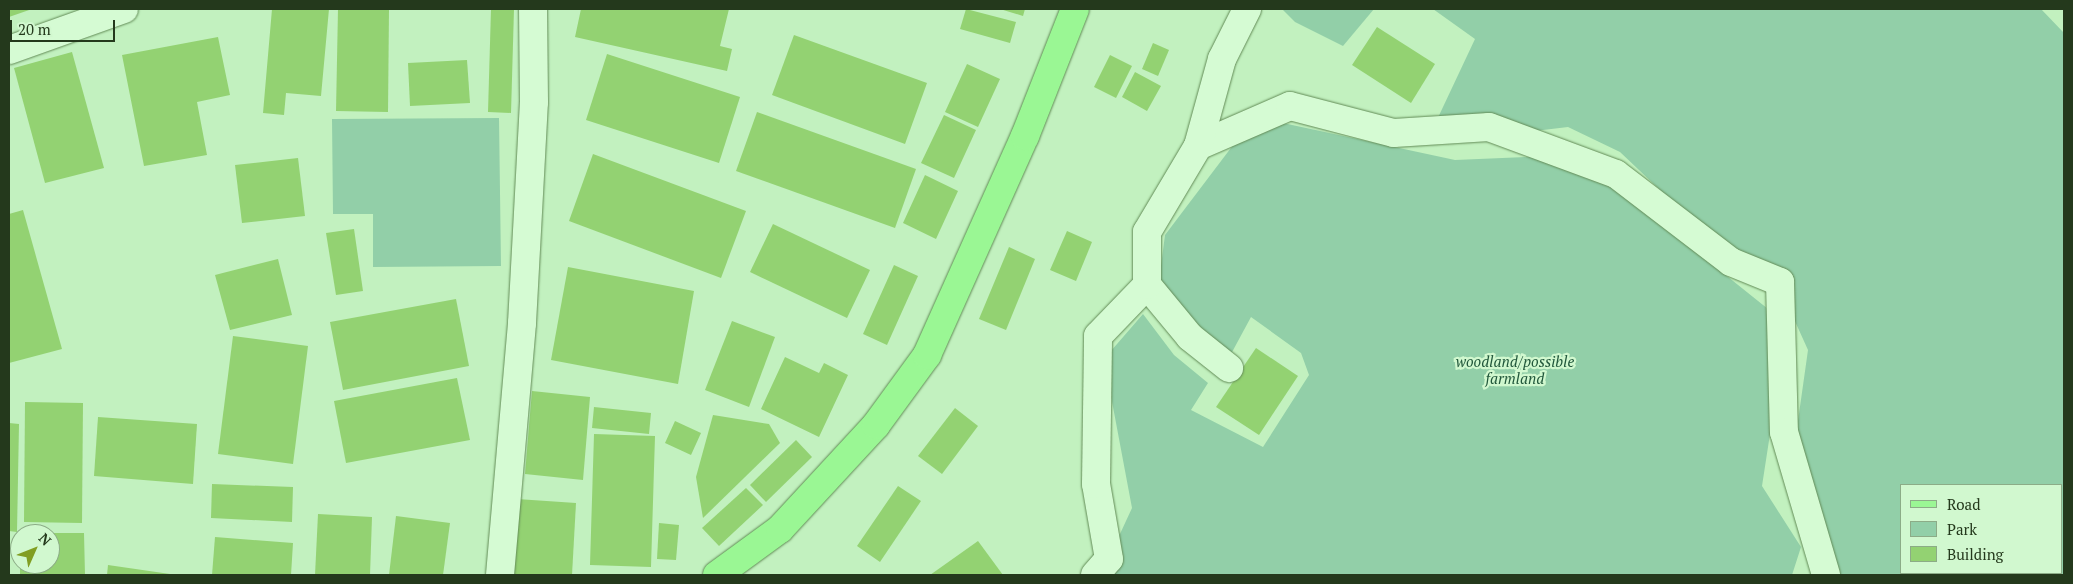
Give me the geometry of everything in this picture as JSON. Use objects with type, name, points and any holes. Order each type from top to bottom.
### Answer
[{"type":"main road","points":[[717,575],[780,529],[876,425],[926,355],[1026,136],[1075,9]]},
{"type":"street","points":[[9,50],[124,9]]},
{"type":"street","points":[[500,575],[522,323],[534,102],[533,9]]},
{"type":"street","points":[[1229,368],[1190,337],[1147,285],[1147,232],[1198,146],[1222,59],[1247,9]]},
{"type":"street","points":[[1198,146],[1290,106],[1394,133],[1489,127],[1616,174],[1731,262],[1780,282],[1784,432],[1826,575]]},
{"type":"street","points":[[1095,575],[1108,559],[1096,484],[1094,416],[1098,336],[1147,285]]},
{"type":"green space","points":[[1282,9],[1374,9],[1343,46],[1295,22]]},
{"type":"green space","points":[[1433,9],[2041,9],[2064,33],[2064,575],[1814,575],[1794,449],[1808,350],[1775,277],[1697,225],[1620,152],[1568,127],[1483,137],[1435,124],[1475,39]]},
{"type":"green space","points":[[499,118],[501,266],[373,267],[373,214],[333,214],[332,119]]},
{"type":"green space","name":"woodland/possible farmland","points":[[1264,119],[1455,160],[1576,155],[1773,313],[1780,369],[1762,486],[1801,547],[1792,575],[1101,575],[1132,508],[1104,359],[1143,314],[1174,355],[1208,383],[1191,410],[1263,447],[1309,375],[1301,353],[1251,317],[1231,354],[1201,341],[1158,289],[1165,235],[1243,132]]},
{"type":"building","points":[[9,9],[32,9],[9,17]]},
{"type":"building","points":[[272,9],[329,9],[321,96],[286,93],[284,115],[263,113]]},
{"type":"building","points":[[338,9],[389,9],[388,112],[336,111]]},
{"type":"building","points":[[491,9],[514,9],[511,113],[488,112]]},
{"type":"building","points":[[581,9],[729,9],[720,46],[732,49],[727,71],[575,37]]},
{"type":"building","points":[[966,9],[1016,22],[1010,43],[960,29]]},
{"type":"building","points":[[1000,9],[1025,9],[1023,16]]},
{"type":"building","points":[[1377,27],[1435,64],[1411,103],[1352,65]]},
{"type":"building","points":[[794,35],[927,83],[905,144],[772,95]]},
{"type":"building","points":[[218,37],[230,95],[197,102],[207,155],[144,166],[122,55]]},
{"type":"building","points":[[1153,43],[1169,50],[1158,76],[1142,69]]},
{"type":"building","points":[[72,52],[104,168],[45,183],[14,68]]},
{"type":"building","points":[[607,54],[740,97],[719,163],[586,120]]},
{"type":"building","points":[[1110,55],[1132,66],[1116,98],[1094,87]]},
{"type":"building","points":[[467,60],[470,103],[410,106],[408,63]]},
{"type":"building","points":[[967,64],[1000,79],[978,127],[945,112]]},
{"type":"building","points":[[1135,72],[1161,86],[1147,111],[1122,97]]},
{"type":"building","points":[[757,112],[916,169],[895,228],[736,171]]},
{"type":"building","points":[[944,115],[976,130],[954,178],[921,163]]},
{"type":"building","points":[[593,154],[746,211],[721,278],[569,221]]},
{"type":"building","points":[[298,158],[305,216],[242,223],[235,165]]},
{"type":"building","points":[[925,175],[958,191],[936,239],[903,223]]},
{"type":"building","points":[[23,210],[62,349],[9,363],[9,214]]},
{"type":"building","points":[[773,224],[870,270],[847,318],[750,272]]},
{"type":"building","points":[[354,229],[363,291],[336,295],[326,233]]},
{"type":"building","points":[[1067,231],[1092,242],[1076,281],[1050,270]]},
{"type":"building","points":[[1009,247],[1035,259],[1006,330],[979,319]]},
{"type":"building","points":[[278,259],[292,315],[230,330],[215,275]]},
{"type":"building","points":[[894,265],[918,276],[887,345],[863,334]]},
{"type":"building","points":[[568,267],[694,291],[678,384],[551,360]]},
{"type":"building","points":[[456,299],[469,366],[343,390],[330,322]]},
{"type":"building","points":[[732,321],[775,337],[749,407],[705,390]]},
{"type":"building","points":[[233,336],[308,346],[293,464],[218,454]]},
{"type":"building","points":[[1256,348],[1298,376],[1259,435],[1216,407]]},
{"type":"building","points":[[785,357],[819,373],[824,363],[848,375],[819,437],[761,409]]},
{"type":"building","points":[[457,378],[470,440],[346,463],[334,401]]},
{"type":"building","points":[[532,391],[590,397],[583,480],[525,474]]},
{"type":"building","points":[[25,402],[83,403],[82,523],[24,522]]},
{"type":"building","points":[[594,407],[651,413],[649,434],[592,428]]},
{"type":"building","points":[[955,408],[978,426],[942,474],[918,456]]},
{"type":"building","points":[[713,415],[769,424],[780,443],[703,518],[696,477]]},
{"type":"building","points":[[98,417],[197,424],[193,484],[94,476]]},
{"type":"building","points":[[675,421],[701,433],[691,455],[665,443]]},
{"type":"building","points":[[9,423],[19,424],[17,524],[10,524],[9,531]]},
{"type":"building","points":[[594,434],[655,436],[651,567],[590,565]]},
{"type":"building","points":[[796,440],[812,457],[766,502],[750,485]]},
{"type":"building","points":[[212,484],[293,487],[292,522],[211,518]]},
{"type":"building","points":[[898,486],[921,501],[880,562],[857,546]]},
{"type":"building","points":[[746,488],[763,505],[719,546],[702,528]]},
{"type":"building","points":[[517,499],[576,503],[572,575],[511,575]]},
{"type":"building","points":[[318,514],[372,517],[370,575],[315,575]]},
{"type":"building","points":[[396,516],[450,523],[443,575],[389,575]]},
{"type":"building","points":[[659,523],[679,525],[676,560],[657,559]]},
{"type":"building","points":[[60,533],[84,533],[85,575],[20,575],[60,574]]},
{"type":"building","points":[[215,537],[293,543],[291,575],[212,575]]},
{"type":"building","points":[[978,541],[1003,575],[930,575]]},
{"type":"building","points":[[108,565],[170,574],[170,575],[107,575]]}]
